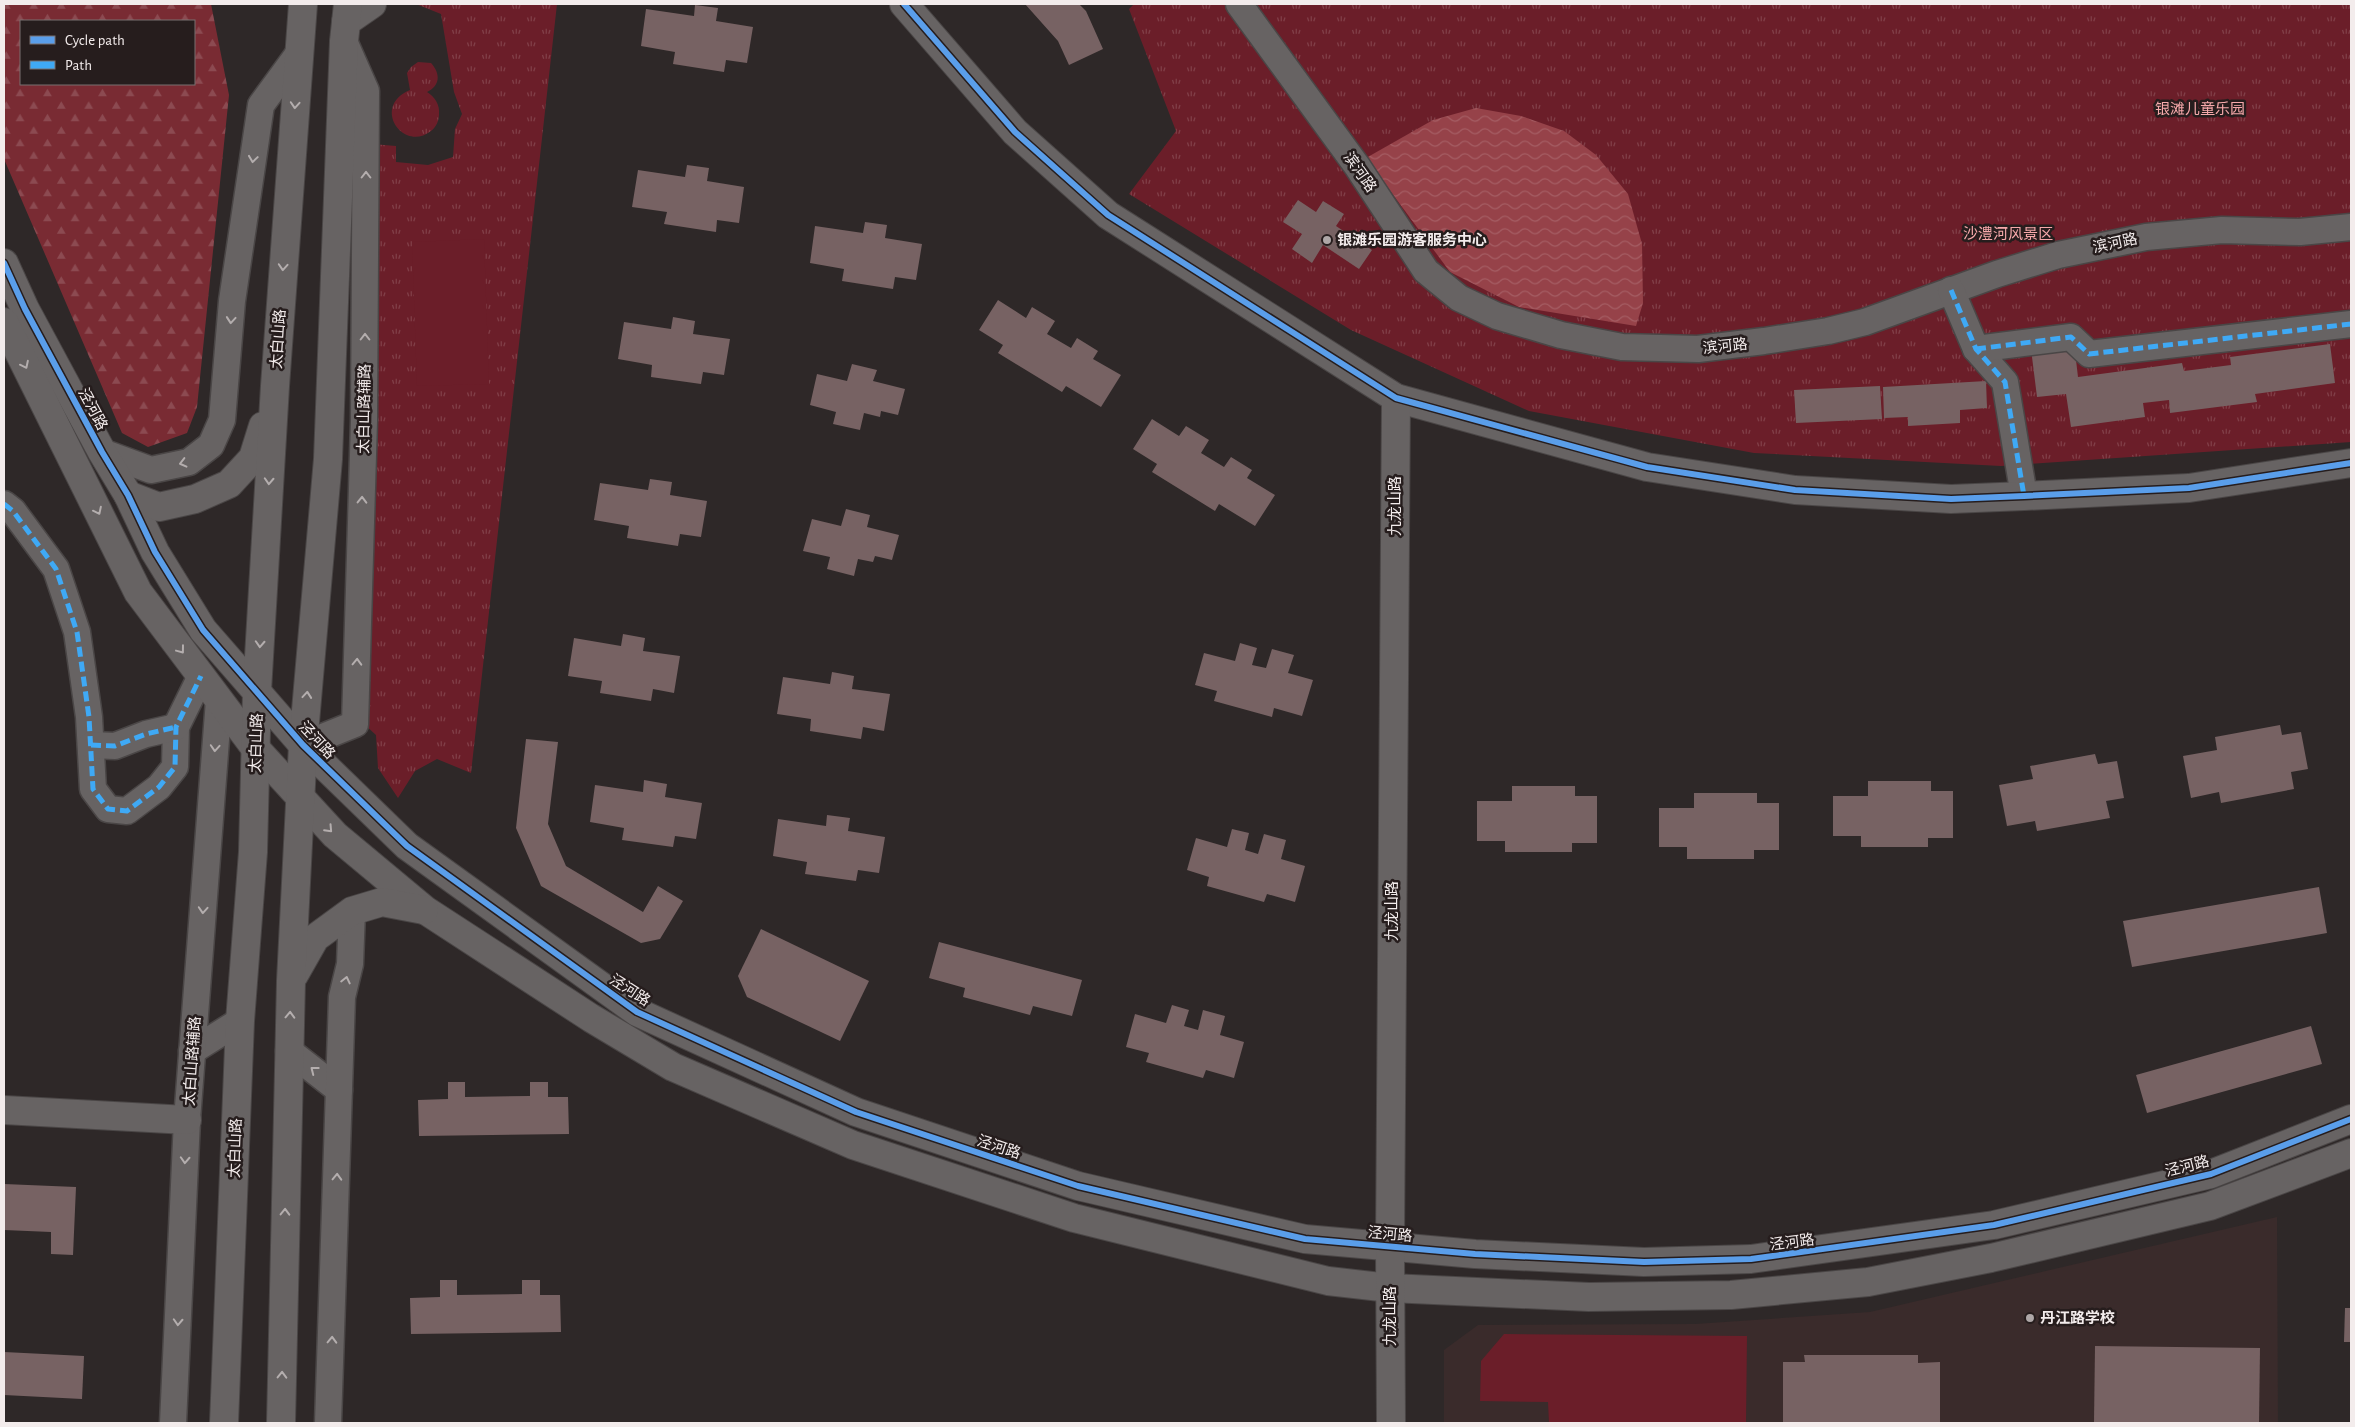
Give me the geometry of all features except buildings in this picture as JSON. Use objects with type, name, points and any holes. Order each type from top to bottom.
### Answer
[{"type":"street","points":[[281,1423],[291,981],[303,745],[328,460],[346,22],[372,4]]},
{"type":"street","points":[[904,4],[1015,132],[1108,215],[1396,398],[1647,467],[1795,490],[1951,499],[2189,488],[2351,463]]},
{"type":"street","name":"滨河路","points":[[1240,4],[1357,166],[1426,270],[1459,298],[1497,316],[1561,335],[1622,346],[1698,349],[1828,331],[1865,322],[1951,290],[2058,255],[2146,236],[2222,230],[2300,232],[2351,227]]},
{"type":"street","name":"太白山路","points":[[224,1423],[240,1021],[253,852],[257,691],[275,386],[298,53],[299,9]]},
{"type":"street","name":"太白山路辅路","points":[[303,745],[355,724],[364,421],[366,91],[346,22]]},
{"type":"street","points":[[102,452],[151,470],[190,462],[211,445],[222,420],[232,301],[261,106],[298,53]]},
{"type":"street","name":"泾河路","points":[[4,263],[25,309],[102,452],[128,495],[155,552],[203,630],[303,745],[407,846],[637,1012],[856,1112],[1078,1186],[1306,1239],[1475,1254],[1644,1262],[1751,1259],[1858,1246],[1994,1225],[2211,1174],[2351,1120]]},
{"type":"street","points":[[1951,290],[1976,349],[2005,382],[2024,496]]},
{"type":"street","points":[[4,322],[138,592],[256,749],[335,835],[426,910],[591,1018],[673,1067],[853,1145],[1074,1218],[1328,1281],[1390,1288],[1589,1297],[1731,1295],[1868,1282],[1991,1258],[2210,1206],[2351,1153]]},
{"type":"street","points":[[1976,349],[2071,337],[2089,354],[2351,324]]},
{"type":"street","points":[[128,495],[159,507],[195,498],[229,484],[253,458],[275,386]]},
{"type":"street","name":"九龙山路","points":[[1391,1423],[1390,1246],[1396,398]]},
{"type":"street","points":[[4,504],[12,511],[56,569],[77,632],[90,717],[93,789],[108,809],[127,811],[159,787],[175,767],[176,727],[201,676]]},
{"type":"street","name":"太白山路辅路","points":[[173,1423],[187,1120],[219,700]]},
{"type":"street","points":[[91,745],[115,746],[146,734],[176,727]]},
{"type":"street","points":[[291,981],[315,938],[352,911],[382,902],[426,910]]},
{"type":"street","points":[[328,1423],[342,997],[350,964],[352,911]]},
{"type":"street","points":[[192,1051],[240,1021]]},
{"type":"street","points":[[288,1051],[339,1090]]},
{"type":"street","points":[[4,1110],[187,1120]]},
{"type":"shaded area","name":"丹江路学校","points":[[2277,1217],[2278,1423],[1444,1423],[1444,1350],[1478,1325],[1695,1324],[1870,1312]]},
{"type":"green space","points":[[4,4],[211,4],[229,95],[197,407],[187,433],[148,447],[122,433],[4,159]]},
{"type":"green space","points":[[416,4],[557,4],[471,773],[437,759],[415,771],[398,798],[378,768],[376,735],[363,723],[372,144],[396,146],[396,162],[428,165],[453,157],[455,129],[462,114],[454,92],[441,14]]},
{"type":"green space","name":"沙澧河风景区","points":[[1134,4],[2351,4],[2351,442],[2001,466],[1754,453],[1529,411],[1351,330],[1129,194],[1176,131],[1129,9]]},
{"type":"green space","points":[[418,62],[431,63],[438,75],[437,83],[427,92],[439,107],[439,117],[437,124],[431,131],[420,136],[410,136],[402,132],[395,125],[392,116],[393,106],[399,97],[410,90],[407,73]]},
{"type":"green space","points":[[484,239],[489,384],[417,386],[412,242]]},
{"type":"green space","points":[[1504,1334],[1747,1336],[1746,1423],[1549,1423],[1548,1402],[1480,1401],[1481,1361]]},
{"type":"water","points":[[1476,108],[1521,116],[1564,131],[1596,155],[1628,194],[1642,244],[1643,303],[1636,326],[1519,307],[1450,272],[1366,158],[1433,120]]},
{"type":"marked path","points":[[1951,290],[1976,349],[2005,382],[2024,496]]},
{"type":"marked path","points":[[1976,349],[2071,337],[2089,354],[2351,324]]},
{"type":"marked path","points":[[4,504],[13,511],[56,569],[77,632],[89,717],[93,789],[108,809],[127,811],[159,787],[175,767],[176,727],[201,676]]},
{"type":"marked path","points":[[91,745],[115,746],[146,734],[176,727]]},
{"type":"cycle path","points":[[904,4],[1015,132],[1108,215],[1396,398],[1647,467],[1795,490],[1951,499],[2189,488],[2351,463]]},
{"type":"cycle path","points":[[4,263],[25,309],[102,452],[128,495],[155,552],[203,630],[303,745],[407,846],[637,1012],[856,1112],[1078,1186],[1305,1239],[1475,1254],[1644,1262],[1751,1259],[1994,1225],[2211,1174],[2351,1119]]},
{"type":"place","name":"银滩乐园游客服务中心","points":[[1327,240]]},
{"type":"place","name":"丹江路学校","points":[[2030,1318]]},
{"type":"park label","name":"银滩儿童乐园","points":[[2200,109]]}]
